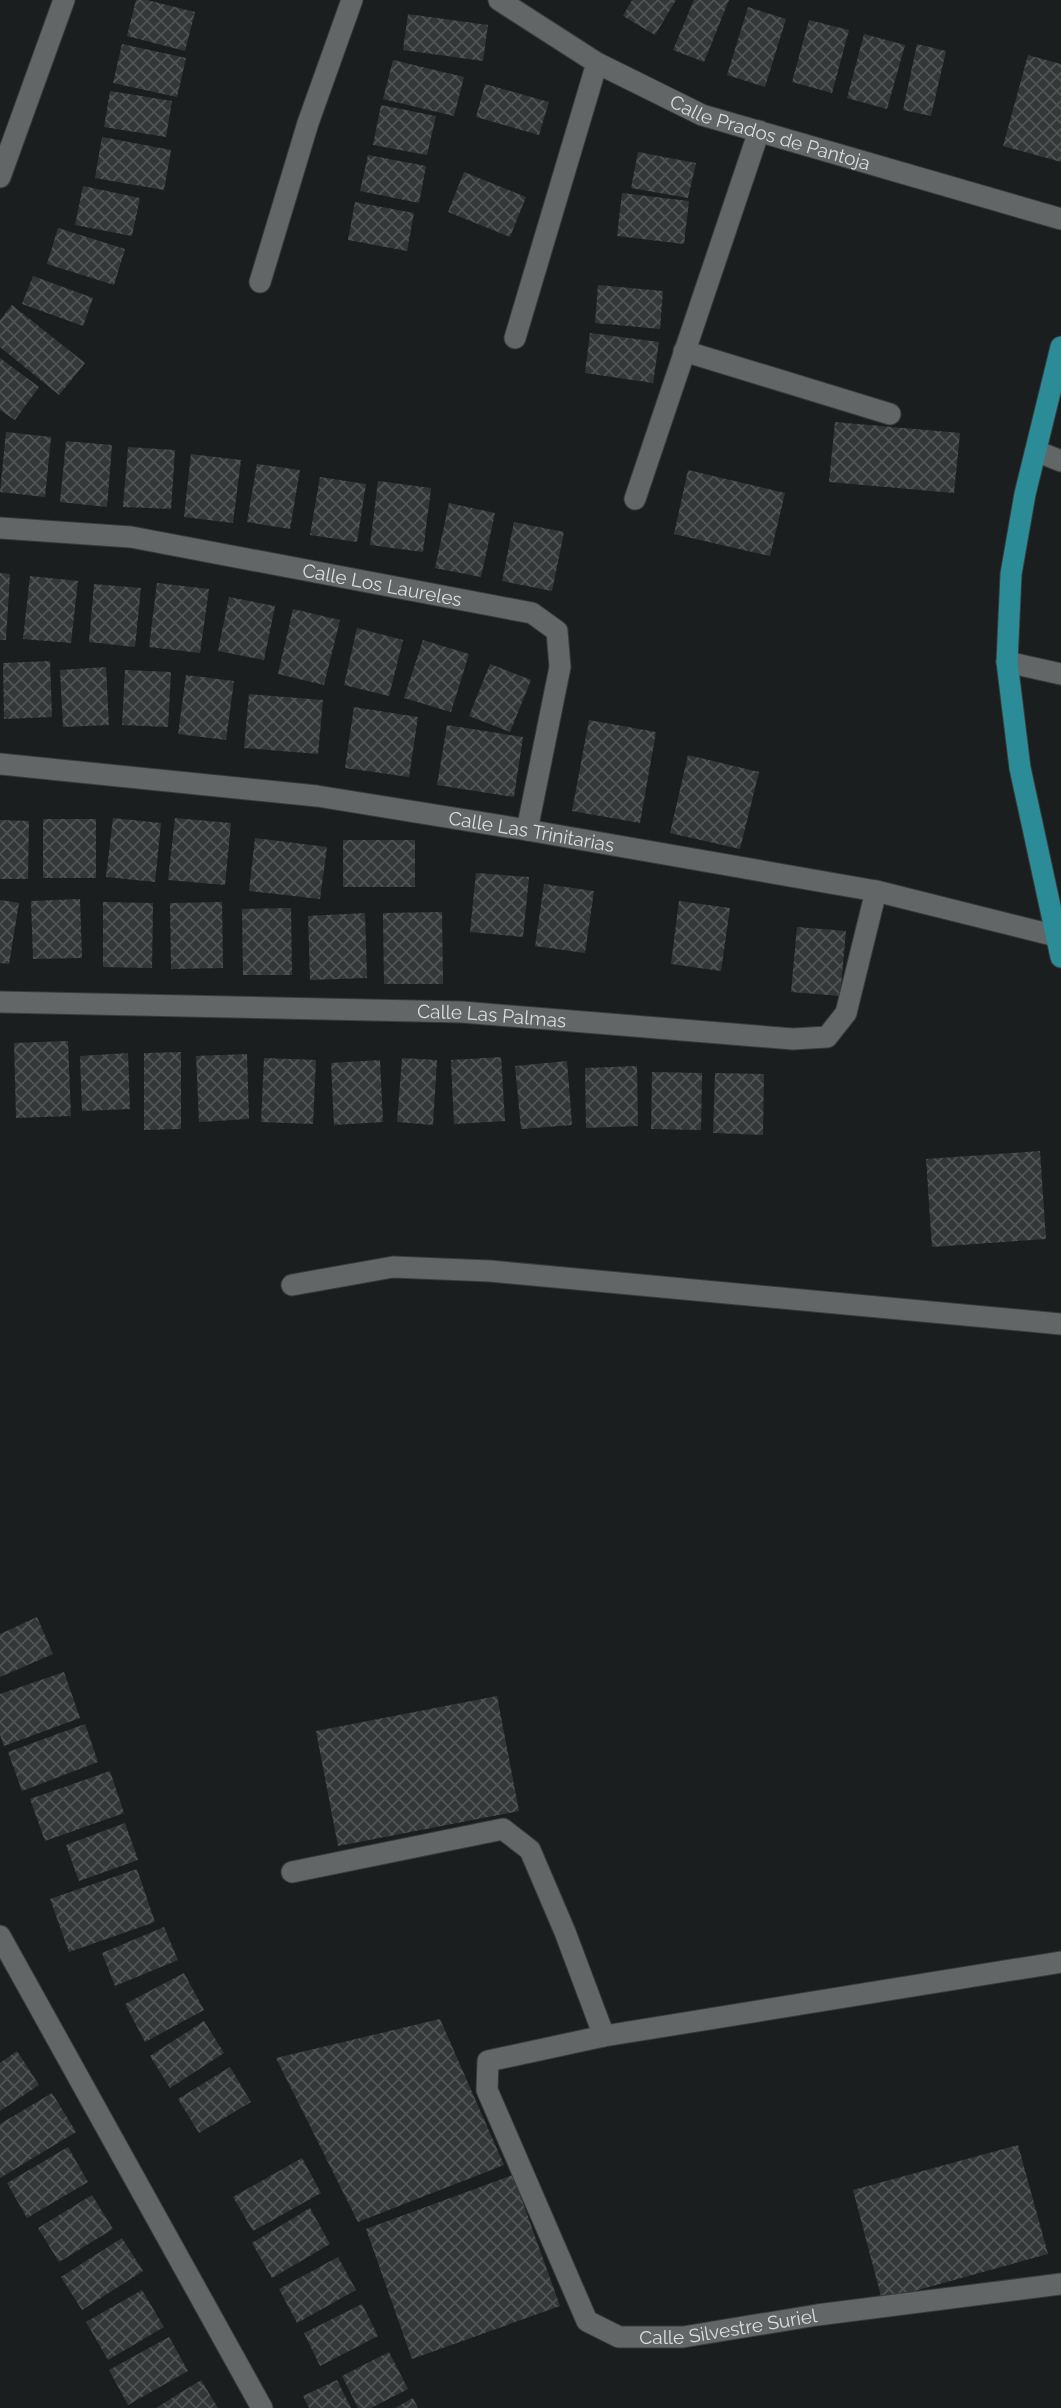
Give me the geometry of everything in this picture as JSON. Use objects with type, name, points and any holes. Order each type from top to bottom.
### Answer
[{"type":"main road","points":[[1061,347],[1025,494],[1011,574],[1007,662],[1020,768],[1061,957]]},
{"type":"street","points":[[0,177],[64,0]]},
{"type":"street","points":[[260,282],[308,123],[352,0]]},
{"type":"street","name":"Calle Prados de Pantoja","points":[[499,0],[597,63],[702,115],[1061,219]]},
{"type":"street","points":[[515,338],[597,63]]},
{"type":"street","points":[[635,499],[759,131]]},
{"type":"street","points":[[684,351],[890,414]]},
{"type":"street","points":[[1036,451],[1061,461]]},
{"type":"street","name":"Calle Los Laureles","points":[[0,528],[131,537],[532,613],[557,631],[560,667],[527,830]]},
{"type":"street","points":[[1007,662],[1061,674]]},
{"type":"street","name":"Calle Las Trinitarias","points":[[0,764],[317,796],[527,830],[876,891],[1056,936]]},
{"type":"street","name":"Calle Las Palmas","points":[[0,1002],[462,1012],[793,1039],[827,1037],[846,1013],[876,891]]},
{"type":"street","points":[[292,1285],[393,1267],[490,1271],[1061,1324]]},
{"type":"street","points":[[292,1872],[503,1829],[530,1850],[565,1932],[604,2036],[1061,1962]]},
{"type":"street","points":[[0,1936],[261,2408]]},
{"type":"street","name":"Calle Silvestre Suriel","points":[[604,2036],[488,2060],[487,2090],[587,2321],[620,2337],[683,2337],[817,2315],[1061,2284]]},
{"type":"building","points":[[136,0],[147,0],[195,12],[185,51],[127,36]]},
{"type":"building","points":[[632,0],[676,0],[655,35],[623,16]]},
{"type":"building","points":[[694,0],[729,0],[704,62],[673,50]]},
{"type":"building","points":[[748,7],[786,19],[765,87],[727,75]]},
{"type":"building","points":[[408,14],[488,25],[483,61],[403,50]]},
{"type":"building","points":[[809,20],[849,30],[832,93],[792,82]]},
{"type":"building","points":[[864,34],[905,45],[887,109],[847,98]]},
{"type":"building","points":[[122,44],[186,58],[177,97],[113,83]]},
{"type":"building","points":[[917,44],[946,51],[931,116],[903,110]]},
{"type":"building","points":[[1028,55],[1061,64],[1061,162],[1003,146]]},
{"type":"building","points":[[393,60],[464,77],[454,116],[383,99]]},
{"type":"building","points":[[485,84],[549,102],[539,135],[476,117]]},
{"type":"building","points":[[110,91],[172,101],[166,137],[104,127]]},
{"type":"building","points":[[381,105],[436,116],[427,155],[373,145]]},
{"type":"building","points":[[102,137],[171,150],[164,190],[95,178]]},
{"type":"building","points":[[638,152],[696,163],[688,198],[631,188]]},
{"type":"building","points":[[368,155],[426,166],[419,203],[360,191]]},
{"type":"building","points":[[464,172],[526,197],[510,237],[448,212]]},
{"type":"building","points":[[83,186],[140,198],[132,236],[75,225]]},
{"type":"building","points":[[622,193],[689,201],[684,244],[617,236]]},
{"type":"building","points":[[355,202],[414,213],[407,251],[348,240]]},
{"type":"building","points":[[58,228],[125,249],[114,285],[47,264]]},
{"type":"building","points":[[33,276],[93,298],[83,326],[22,304]]},
{"type":"building","points":[[598,285],[663,291],[660,329],[595,323]]},
{"type":"building","points":[[12,305],[85,363],[59,395],[0,347],[0,320]]},
{"type":"building","points":[[590,333],[659,342],[653,383],[585,373]]},
{"type":"building","points":[[0,358],[39,387],[15,420],[0,410]]},
{"type":"building","points":[[835,422],[960,433],[954,493],[829,482]]},
{"type":"building","points":[[6,432],[51,437],[45,497],[0,492]]},
{"type":"building","points":[[66,441],[112,445],[107,507],[60,502]]},
{"type":"building","points":[[128,447],[175,450],[171,509],[123,507]]},
{"type":"building","points":[[191,454],[241,460],[233,523],[184,517]]},
{"type":"building","points":[[257,464],[300,470],[290,529],[247,522]]},
{"type":"building","points":[[688,470],[785,493],[770,556],[674,534]]},
{"type":"building","points":[[320,477],[366,484],[357,542],[310,535]]},
{"type":"building","points":[[378,481],[431,488],[423,552],[370,545]]},
{"type":"building","points":[[449,503],[495,513],[481,577],[435,568]]},
{"type":"building","points":[[514,522],[564,532],[552,591],[502,581]]},
{"type":"building","points":[[0,573],[10,574],[6,640],[0,640]]},
{"type":"building","points":[[30,576],[78,581],[71,643],[23,639]]},
{"type":"building","points":[[157,583],[209,589],[200,653],[149,647]]},
{"type":"building","points":[[94,584],[141,588],[135,647],[89,642]]},
{"type":"building","points":[[229,597],[275,606],[264,660],[218,651]]},
{"type":"building","points":[[293,609],[340,620],[324,685],[278,674]]},
{"type":"building","points":[[357,628],[403,640],[389,696],[344,685]]},
{"type":"building","points":[[423,640],[469,654],[451,712],[404,698]]},
{"type":"building","points":[[50,661],[52,717],[4,719],[3,663]]},
{"type":"building","points":[[490,664],[531,680],[510,732],[469,716]]},
{"type":"building","points":[[106,667],[109,725],[63,727],[60,670]]},
{"type":"building","points":[[125,670],[171,672],[168,727],[122,725]]},
{"type":"building","points":[[186,675],[234,681],[226,740],[178,734]]},
{"type":"building","points":[[249,694],[323,700],[318,754],[244,748]]},
{"type":"building","points":[[354,707],[418,717],[409,777],[345,768]]},
{"type":"building","points":[[589,720],[656,732],[640,823],[572,811]]},
{"type":"building","points":[[447,725],[523,737],[514,797],[437,785]]},
{"type":"building","points":[[688,755],[759,772],[740,849],[670,833]]},
{"type":"building","points":[[113,818],[161,823],[155,882],[106,877]]},
{"type":"building","points":[[175,818],[231,823],[225,885],[168,880]]},
{"type":"building","points":[[43,819],[96,819],[96,878],[43,878]]},
{"type":"building","points":[[0,820],[29,821],[28,879],[0,879]]},
{"type":"building","points":[[255,838],[327,847],[320,899],[249,891]]},
{"type":"building","points":[[343,840],[415,840],[415,887],[343,887]]},
{"type":"building","points":[[476,873],[529,877],[523,937],[470,932]]},
{"type":"building","points":[[544,884],[594,891],[585,953],[535,946]]},
{"type":"building","points":[[80,899],[82,958],[33,959],[31,901]]},
{"type":"building","points":[[0,900],[19,903],[9,964],[0,963]]},
{"type":"building","points":[[679,901],[730,908],[721,971],[671,964]]},
{"type":"building","points":[[103,902],[153,903],[152,968],[103,967]]},
{"type":"building","points":[[222,902],[223,968],[171,969],[170,903]]},
{"type":"building","points":[[291,908],[292,975],[243,975],[242,909]]},
{"type":"building","points":[[442,912],[443,984],[384,984],[383,913]]},
{"type":"building","points":[[365,913],[367,978],[310,980],[308,916]]},
{"type":"building","points":[[797,927],[846,931],[840,996],[791,992]]},
{"type":"building","points":[[68,1041],[71,1116],[16,1118],[14,1043]]},
{"type":"building","points":[[181,1052],[181,1129],[144,1130],[144,1053]]},
{"type":"building","points":[[128,1053],[130,1109],[82,1111],[80,1056]]},
{"type":"building","points":[[247,1054],[249,1119],[199,1122],[196,1056]]},
{"type":"building","points":[[501,1057],[505,1121],[454,1124],[451,1060]]},
{"type":"building","points":[[264,1058],[316,1060],[313,1124],[261,1122]]},
{"type":"building","points":[[402,1058],[437,1060],[433,1125],[397,1122]]},
{"type":"building","points":[[380,1060],[383,1122],[334,1125],[331,1063]]},
{"type":"building","points":[[567,1061],[572,1125],[521,1129],[515,1066]]},
{"type":"building","points":[[637,1066],[638,1126],[586,1128],[585,1068]]},
{"type":"building","points":[[652,1072],[702,1073],[701,1130],[651,1129]]},
{"type":"building","points":[[715,1073],[764,1074],[763,1135],[713,1133]]},
{"type":"building","points":[[1040,1151],[1046,1239],[932,1247],[926,1159]]},
{"type":"building","points":[[37,1617],[53,1654],[0,1677],[0,1634]]},
{"type":"building","points":[[64,1672],[80,1718],[4,1746],[0,1735],[0,1694]]},
{"type":"building","points":[[497,1696],[519,1811],[338,1846],[316,1731]]},
{"type":"building","points":[[85,1724],[98,1762],[22,1791],[8,1752]]},
{"type":"building","points":[[110,1771],[124,1813],[45,1841],[30,1799]]},
{"type":"building","points":[[125,1823],[138,1860],[79,1881],[66,1845]]},
{"type":"building","points":[[137,1869],[155,1922],[69,1952],[50,1899]]},
{"type":"building","points":[[164,1927],[178,1960],[115,1986],[102,1953]]},
{"type":"building","points":[[184,1973],[204,2010],[145,2042],[125,2004]]},
{"type":"building","points":[[440,2019],[504,2165],[358,2222],[276,2058]]},
{"type":"building","points":[[204,2021],[224,2053],[170,2088],[150,2056]]},
{"type":"building","points":[[17,2051],[39,2085],[0,2111],[0,2063]]},
{"type":"building","points":[[230,2067],[251,2102],[199,2133],[178,2099]]},
{"type":"building","points":[[52,2093],[76,2132],[0,2178],[0,2124]]},
{"type":"building","points":[[1018,2145],[1048,2254],[882,2300],[853,2190]]},
{"type":"building","points":[[68,2147],[88,2182],[27,2218],[7,2183]]},
{"type":"building","points":[[302,2158],[321,2193],[253,2231],[233,2197]]},
{"type":"building","points":[[513,2175],[560,2306],[412,2359],[366,2229]]},
{"type":"building","points":[[92,2195],[113,2229],[59,2262],[38,2228]]},
{"type":"building","points":[[310,2208],[330,2244],[272,2278],[252,2243]]},
{"type":"building","points":[[122,2238],[143,2271],[82,2310],[61,2277]]},
{"type":"building","points":[[338,2257],[356,2290],[297,2323],[279,2289]]},
{"type":"building","points":[[142,2290],[164,2327],[108,2360],[86,2322]]},
{"type":"building","points":[[362,2304],[378,2336],[320,2366],[304,2333]]},
{"type":"building","points":[[169,2337],[188,2371],[128,2405],[109,2370]]},
{"type":"building","points":[[389,2352],[408,2389],[371,2408],[358,2408],[342,2376]]},
{"type":"building","points":[[201,2380],[218,2408],[156,2408]]},
{"type":"building","points":[[337,2380],[351,2408],[309,2408],[303,2396]]},
{"type":"building","points":[[413,2398],[418,2408],[395,2408]]}]
